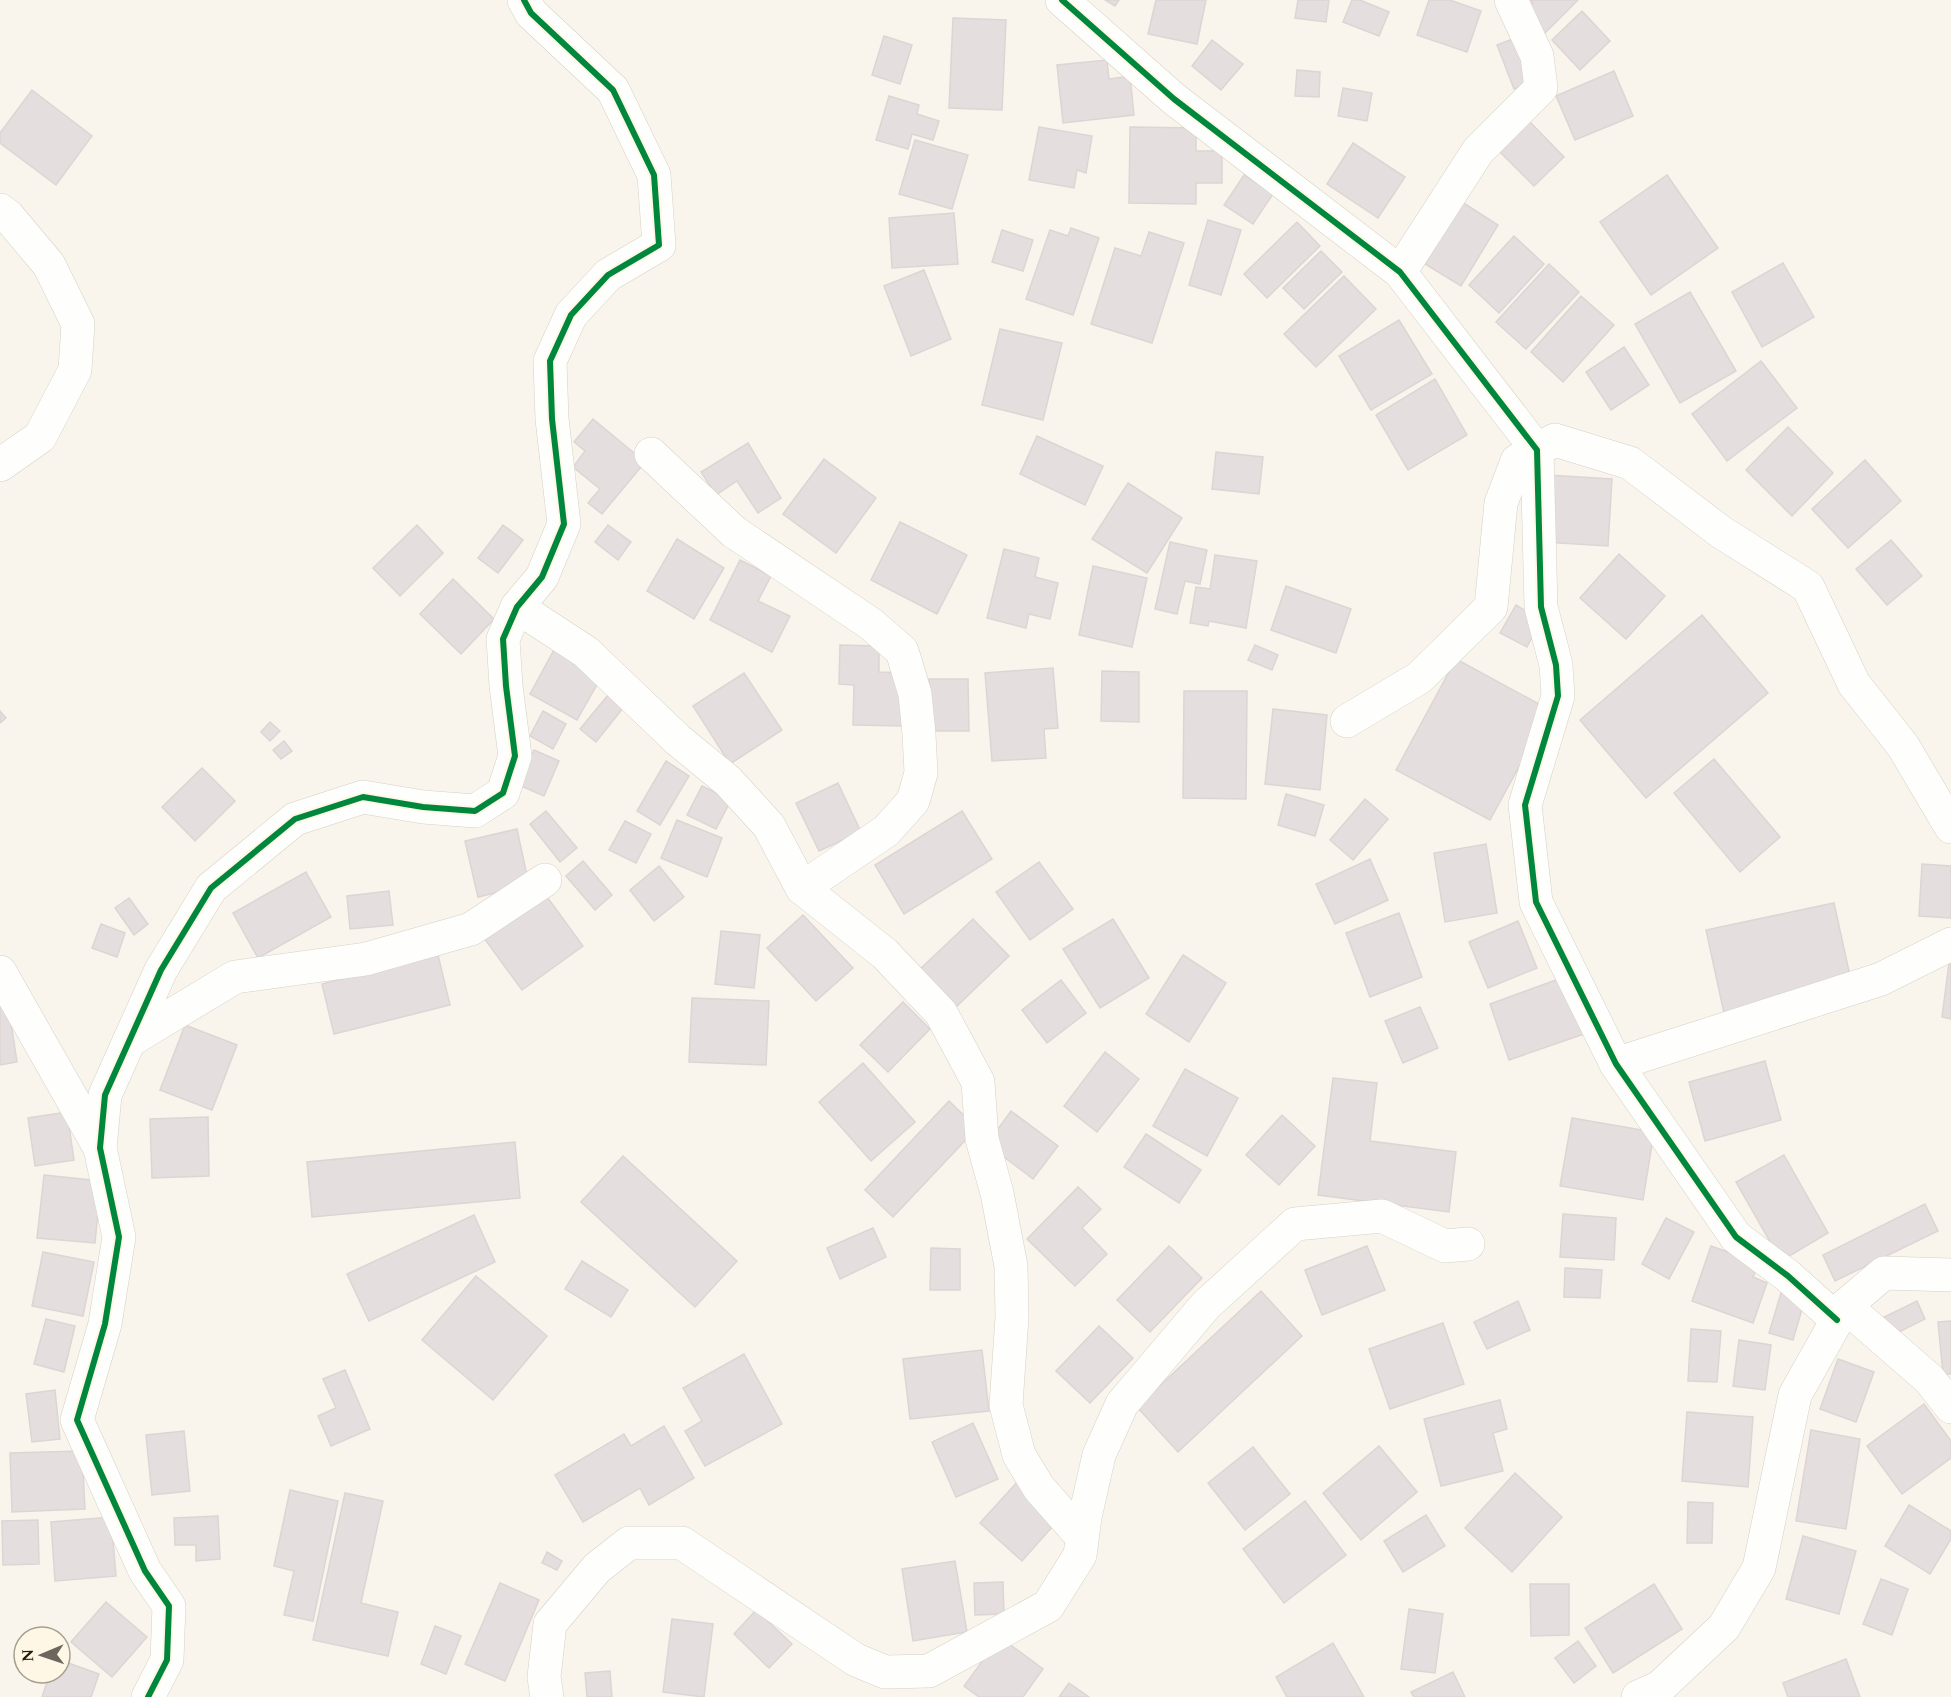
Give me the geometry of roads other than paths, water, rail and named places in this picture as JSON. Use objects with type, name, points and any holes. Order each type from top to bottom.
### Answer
[{"type":"street","points":[[148,1697],[167,1660],[169,1606],[145,1571],[78,1420],[105,1324],[119,1237],[100,1148],[105,1095],[161,970],[211,888],[295,819],[363,797],[423,807],[475,811],[503,793],[515,756],[506,686],[503,639],[517,607],[542,578],[564,524],[552,419],[550,361],[571,315],[608,275],[659,245],[654,175],[613,90],[531,12],[524,0]]},
{"type":"street","points":[[1062,0],[1174,99],[1401,272],[1537,450],[1541,607],[1556,665],[1557,696],[1525,805],[1536,902],[1616,1064],[1736,1237],[1929,1379],[1951,1407]]},
{"type":"street","points":[[1401,272],[1478,151],[1541,88],[1537,56],[1511,0]]},
{"type":"street","points":[[0,210],[8,216],[49,265],[78,324],[75,370],[40,437],[0,465]]},
{"type":"street","points":[[1347,721],[1419,678],[1491,607],[1501,503],[1518,461],[1555,440],[1630,463],[1721,532],[1808,587],[1854,684],[1903,746],[1951,827]]},
{"type":"street","points":[[651,454],[734,532],[871,624],[902,651],[915,694],[919,734],[921,772],[913,801],[886,831],[802,888]]},
{"type":"street","points":[[517,607],[586,652],[678,740],[728,781],[769,826],[802,888],[885,954],[941,1013],[978,1082],[982,1139],[997,1193],[1011,1266],[1012,1317],[1006,1405],[1019,1455],[1039,1488],[1082,1537]]},
{"type":"street","points":[[129,1041],[235,976],[366,959],[471,929],[545,880]]},
{"type":"street","points":[[1616,1064],[1881,979],[1951,944]]},
{"type":"street","points":[[0,972],[100,1148]]},
{"type":"street","points":[[547,1697],[544,1677],[550,1624],[597,1568],[629,1543],[682,1543],[856,1660],[885,1672],[929,1671],[1048,1606],[1080,1555],[1099,1455],[1122,1404],[1206,1305],[1295,1224],[1382,1216],[1445,1246],[1468,1244]]},
{"type":"street","points":[[1653,1694],[1724,1627],[1759,1568],[1794,1395],[1841,1313],[1884,1273],[1951,1275]]}]
